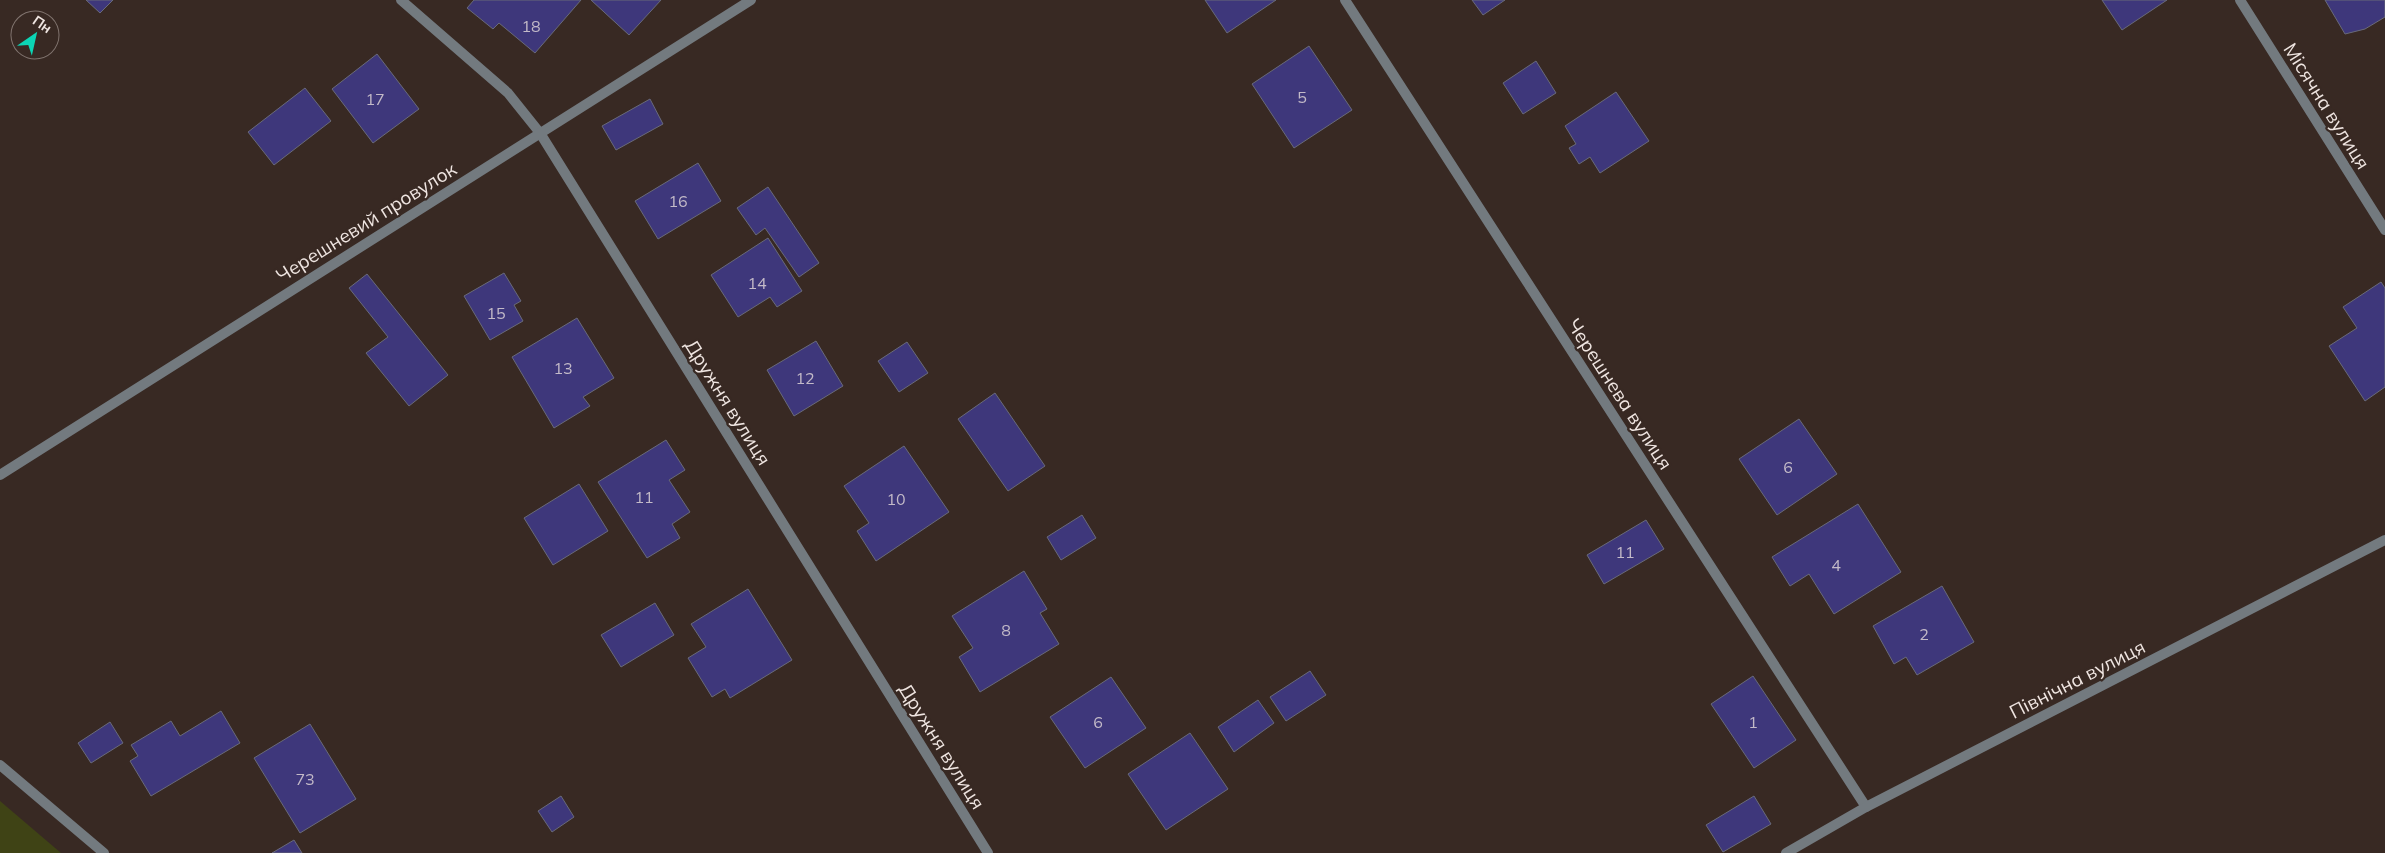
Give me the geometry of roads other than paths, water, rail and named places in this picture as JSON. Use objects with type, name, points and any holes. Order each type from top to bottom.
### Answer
[{"type":"street","name":"Дружня вулиця","points":[[401,0],[508,93],[540,133],[988,853]]},
{"type":"street","name":"Черешневий провулок","points":[[0,475],[751,0]]},
{"type":"street","name":"Черешнева вулиця","points":[[1345,0],[1866,808]]},
{"type":"street","name":"Місячна вулиця","points":[[2240,0],[2385,230]]},
{"type":"street","name":"Північна вулиця","points":[[1786,853],[1866,808],[2385,540]]},
{"type":"street","points":[[0,766],[104,853]]}]
